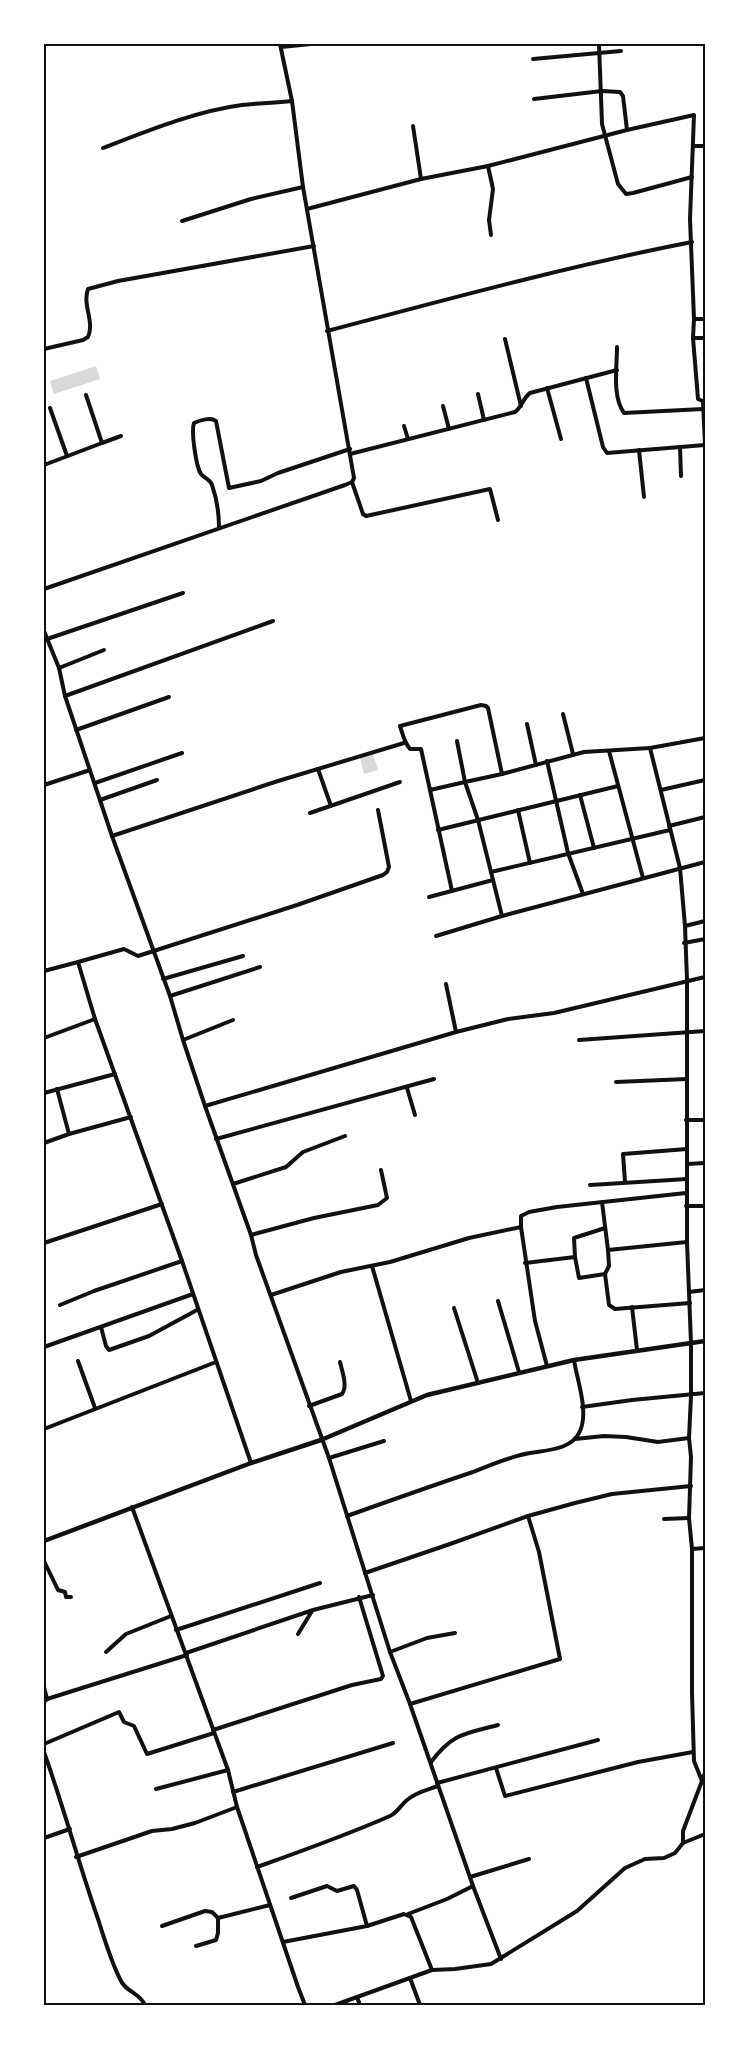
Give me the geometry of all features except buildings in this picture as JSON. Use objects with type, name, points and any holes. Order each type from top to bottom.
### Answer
[{"type":"street","points":[[310,44],[280,46],[292,101],[303,187],[327,331],[354,473],[352,482],[363,514],[366,516],[490,489],[498,520]]},
{"type":"street","points":[[599,44],[602,124],[618,184],[626,194],[652,189],[692,177]]},
{"type":"street","points":[[532,59],[621,51]]},
{"type":"street","points":[[534,99],[602,91],[620,92],[622,93],[627,130]]},
{"type":"street","points":[[103,148],[149,130],[216,110],[242,105],[292,101]]},
{"type":"street","points":[[308,209],[421,179],[488,166],[694,114],[690,219],[693,338],[698,399],[704,402],[705,445],[607,453],[604,451],[586,378]]},
{"type":"street","points":[[413,126],[421,179]]},
{"type":"street","points":[[693,146],[705,146]]},
{"type":"street","points":[[488,166],[493,189],[489,220],[491,234]]},
{"type":"street","points":[[182,220],[303,187]]},
{"type":"street","points":[[327,331],[495,287],[639,252],[692,242]]},
{"type":"street","points":[[44,349],[83,340],[88,337],[90,326],[85,295],[88,289],[118,281],[314,246]]},
{"type":"street","points":[[694,319],[705,319]]},
{"type":"street","points":[[693,338],[705,338]]},
{"type":"street","points":[[505,339],[521,406]]},
{"type":"street","points":[[617,347],[618,396],[620,408],[624,414],[703,409]]},
{"type":"street","points":[[219,528],[217,504],[212,484],[202,474],[198,466],[192,431],[192,427],[196,422],[211,419],[216,421],[229,488],[261,481],[278,473],[350,452],[408,440],[516,412],[530,392],[617,370]]},
{"type":"street","points":[[547,388],[561,439]]},
{"type":"street","points":[[478,394],[484,420]]},
{"type":"street","points":[[86,395],[102,442]]},
{"type":"street","points":[[443,406],[449,429]]},
{"type":"street","points":[[50,408],[67,456]]},
{"type":"street","points":[[404,426],[408,440]]},
{"type":"street","points":[[44,465],[121,436]]},
{"type":"street","points":[[680,446],[681,476]]},
{"type":"street","points":[[639,450],[644,497]]},
{"type":"street","points":[[44,589],[352,482]]},
{"type":"street","points":[[47,639],[183,593]]},
{"type":"street","points":[[65,696],[273,621]]},
{"type":"street","points":[[44,631],[59,668],[65,696],[112,836],[170,996],[182,1040],[204,1106],[252,1235],[256,1255],[329,1458],[390,1652],[431,1762],[473,1886],[501,1959]]},
{"type":"street","points":[[59,668],[104,650]]},
{"type":"street","points":[[76,730],[169,697]]},
{"type":"street","points":[[452,891],[420,749],[410,749],[404,743],[400,726],[481,705],[486,706],[502,774]]},
{"type":"street","points":[[563,714],[573,754]]},
{"type":"street","points":[[527,724],[536,765]]},
{"type":"street","points":[[430,790],[502,774],[573,754],[650,748],[705,738]]},
{"type":"street","points":[[456,741],[465,782],[478,820],[502,916]]},
{"type":"street","points":[[112,836],[404,743]]},
{"type":"street","points":[[650,748],[680,868],[685,926],[684,943],[687,980],[685,1032],[687,1079],[686,1206],[692,1396],[689,1438],[691,1457],[689,1518],[692,1549],[694,1761],[702,1781]]},
{"type":"street","points":[[609,751],[642,878]]},
{"type":"street","points":[[95,783],[182,753]]},
{"type":"street","points":[[547,762],[568,853],[583,894]]},
{"type":"street","points":[[318,769],[331,806]]},
{"type":"street","points":[[44,785],[90,770]]},
{"type":"street","points":[[100,800],[156,780]]},
{"type":"street","points":[[661,790],[705,780]]},
{"type":"street","points":[[310,813],[400,782]]},
{"type":"street","points":[[438,830],[618,786]]},
{"type":"street","points":[[580,795],[594,848]]},
{"type":"street","points":[[44,971],[124,949],[136,956],[154,951],[297,905],[386,873],[389,863],[378,810]]},
{"type":"street","points":[[518,810],[530,863]]},
{"type":"street","points":[[491,872],[632,840],[705,817]]},
{"type":"street","points":[[436,936],[502,916],[705,862]]},
{"type":"street","points":[[429,897],[493,880]]},
{"type":"street","points":[[685,926],[705,921]]},
{"type":"street","points":[[684,943],[705,939]]},
{"type":"street","points":[[163,979],[243,956]]},
{"type":"street","points":[[78,962],[94,1019],[116,1074],[162,1204],[251,1463]]},
{"type":"street","points":[[170,996],[260,967]]},
{"type":"street","points":[[204,1106],[508,1018],[554,1013],[705,977]]},
{"type":"street","points":[[446,984],[456,1032]]},
{"type":"street","points":[[44,1038],[94,1019]]},
{"type":"street","points":[[182,1040],[233,1020]]},
{"type":"street","points":[[579,1040],[705,1031]]},
{"type":"street","points":[[44,1093],[116,1074]]},
{"type":"street","points":[[216,1139],[407,1088],[434,1079]]},
{"type":"street","points":[[616,1082],[687,1079]]},
{"type":"street","points":[[407,1088],[415,1115]]},
{"type":"street","points":[[57,1089],[69,1134]]},
{"type":"street","points":[[44,1143],[131,1117]]},
{"type":"street","points":[[686,1120],[705,1120]]},
{"type":"street","points":[[233,1184],[286,1167],[303,1152],[345,1136]]},
{"type":"street","points":[[625,1182],[623,1154],[687,1149]]},
{"type":"street","points":[[687,1164],[705,1163]]},
{"type":"street","points":[[252,1235],[314,1218],[378,1205],[387,1198],[381,1170]]},
{"type":"street","points":[[590,1185],[687,1178]]},
{"type":"street","points":[[547,1366],[535,1321],[524,1263],[520,1227],[521,1216],[529,1212],[686,1193]]},
{"type":"street","points":[[602,1202],[608,1250],[609,1266],[605,1274],[609,1305],[615,1309],[690,1302]]},
{"type":"street","points":[[44,1243],[162,1204]]},
{"type":"street","points":[[686,1206],[705,1206]]},
{"type":"street","points":[[271,1295],[341,1272],[390,1262],[469,1238],[520,1227]]},
{"type":"street","points":[[605,1274],[579,1278],[574,1238],[606,1228]]},
{"type":"street","points":[[608,1250],[687,1242]]},
{"type":"street","points":[[524,1263],[575,1257]]},
{"type":"street","points":[[60,1305],[94,1291],[182,1261]]},
{"type":"street","points":[[372,1266],[411,1401]]},
{"type":"street","points":[[689,1292],[705,1290]]},
{"type":"street","points":[[44,1347],[193,1294]]},
{"type":"street","points":[[498,1301],[519,1372]]},
{"type":"street","points":[[454,1308],[478,1383]]},
{"type":"street","points":[[632,1308],[637,1350]]},
{"type":"street","points":[[101,1326],[106,1346],[109,1350],[149,1336],[198,1310]]},
{"type":"street","points":[[44,1541],[251,1463],[321,1440],[427,1395],[574,1360],[705,1341]]},
{"type":"street","points":[[348,1516],[519,1456],[561,1448],[580,1431],[582,1407],[574,1360]]},
{"type":"street","points":[[78,1361],[94,1408]]},
{"type":"street","points":[[44,1429],[216,1362]]},
{"type":"street","points":[[309,1406],[344,1392],[345,1386],[340,1362]]},
{"type":"street","points":[[582,1407],[649,1398],[705,1394]]},
{"type":"street","points":[[573,1439],[596,1436],[626,1437],[658,1442],[689,1438]]},
{"type":"street","points":[[329,1458],[384,1441]]},
{"type":"street","points":[[364,1573],[528,1516],[612,1494],[691,1486]]},
{"type":"street","points":[[132,1507],[228,1770],[237,1807],[305,2005]]},
{"type":"street","points":[[410,1704],[560,1659],[540,1552],[528,1516]]},
{"type":"street","points":[[664,1519],[689,1518]]},
{"type":"street","points":[[692,1549],[705,1548]]},
{"type":"street","points":[[44,1561],[58,1590],[65,1592],[66,1597],[71,1597]]},
{"type":"street","points":[[176,1630],[320,1584]]},
{"type":"street","points":[[44,1687],[45,1700],[312,1611],[359,1597],[373,1595]]},
{"type":"street","points":[[44,1744],[119,1712],[123,1721],[134,1726],[147,1754],[352,1685],[382,1679],[383,1676],[359,1597]]},
{"type":"street","points":[[298,1634],[312,1611]]},
{"type":"street","points":[[106,1652],[126,1634],[171,1616]]},
{"type":"street","points":[[390,1652],[427,1638],[455,1633]]},
{"type":"street","points":[[431,1762],[442,1747],[452,1740],[462,1735],[498,1725]]},
{"type":"street","points":[[257,1867],[332,1840],[393,1815],[416,1793],[496,1768],[598,1740]]},
{"type":"street","points":[[233,1792],[393,1743]]},
{"type":"street","points":[[44,1752],[70,1829],[76,1857],[120,1980],[127,1990],[138,1995],[145,2005]]},
{"type":"street","points":[[496,1768],[505,1796],[638,1762],[694,1752]]},
{"type":"street","points":[[156,1790],[228,1770]]},
{"type":"street","points":[[683,1843],[683,1831],[705,1773]]},
{"type":"street","points":[[44,1779],[51,1777]]},
{"type":"street","points":[[76,1857],[152,1832],[195,1823],[237,1807]]},
{"type":"street","points":[[44,1838],[70,1829]]},
{"type":"street","points":[[335,2005],[432,1970],[477,1967],[491,1964],[577,1911],[625,1868],[646,1859],[664,1858],[676,1853],[683,1843],[705,1834]]},
{"type":"street","points":[[470,1876],[529,1859]]},
{"type":"street","points":[[291,1898],[327,1886],[336,1891],[354,1886],[357,1890],[367,1926]]},
{"type":"street","points":[[282,1942],[367,1926],[408,1914],[448,1899],[473,1886]]},
{"type":"street","points":[[218,1918],[270,1905]]},
{"type":"street","points":[[162,1926],[205,1911],[212,1912],[218,1918],[216,1940],[196,1946]]},
{"type":"street","points":[[408,1914],[432,1970]]},
{"type":"street","points":[[410,1978],[420,2005]]},
{"type":"street","points":[[357,1997],[360,2005]]},
{"type":"shaded area","points":[[96,366],[100,379],[54,394],[50,381]]},
{"type":"shaded area","points":[[373,754],[378,770],[364,774],[360,758]]}]
